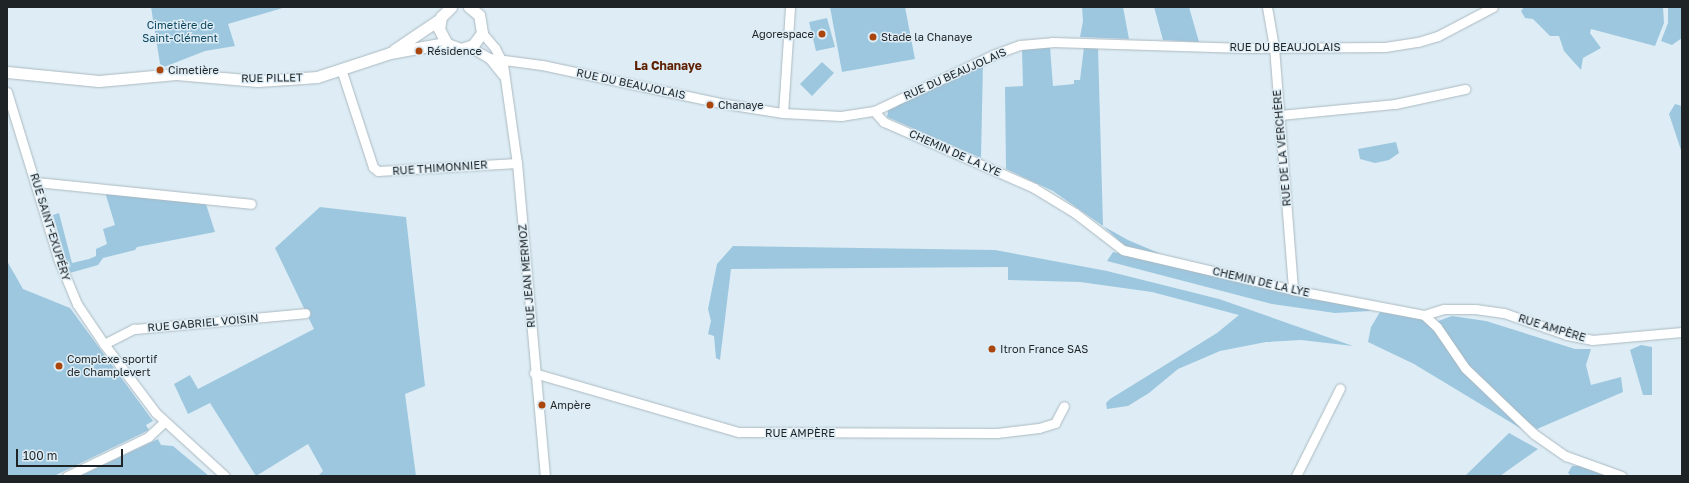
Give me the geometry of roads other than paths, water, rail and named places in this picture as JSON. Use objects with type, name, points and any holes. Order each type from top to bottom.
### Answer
[{"type":"street","name":"RUE PILLET","points":[[390,53],[440,19],[451,7]]},
{"type":"street","points":[[440,19],[439,29],[445,43],[454,48],[470,47],[482,33],[479,11],[469,7]]},
{"type":"street","points":[[783,113],[790,7]]},
{"type":"street","name":"RUE DE LA VERCHÈRE","points":[[1267,7],[1274,47],[1293,290]]},
{"type":"street","name":"RUE DU BEAUJOLAIS","points":[[489,58],[501,58],[783,113],[841,116],[874,111],[995,54],[1020,46],[1052,42],[1106,42],[1274,47],[1385,47],[1418,42],[1438,36],[1493,7]]},
{"type":"street","name":"RUE JEAN MERMOZ","points":[[482,33],[496,48],[501,58],[517,163],[534,373],[545,476]]},
{"type":"street","name":"RUE PILLET","points":[[7,72],[99,81],[176,74],[258,81],[317,77],[390,53],[445,43]]},
{"type":"street","name":"RUE JEAN MERMOZ","points":[[470,47],[489,58],[504,77]]},
{"type":"street","name":"RUE THIMONNIER","points":[[341,69],[373,167],[378,171],[517,163]]},
{"type":"street","points":[[1280,115],[1401,103],[1465,89]]},
{"type":"street","name":"RUE SAINT-EXUPÉRY","points":[[7,92],[68,288],[104,344],[164,422],[225,476]]},
{"type":"street","name":"CHEMIN DE LA LYE","points":[[874,111],[884,122],[1034,188],[1075,213],[1124,250],[1293,290],[1424,315]]},
{"type":"street","points":[[36,182],[251,204]]},
{"type":"street","name":"RUE AMPÈRE","points":[[1424,315],[1444,309],[1475,309],[1504,313],[1567,335],[1592,340],[1682,332]]},
{"type":"street","name":"RUE GABRIEL VOISIN","points":[[104,344],[134,329],[306,313]]},
{"type":"street","points":[[1424,315],[1437,327],[1465,368],[1534,434],[1566,456],[1622,476]]},
{"type":"street","name":"RUE AMPÈRE","points":[[534,373],[740,432],[997,433],[1039,428],[1055,423],[1064,406]]},
{"type":"street","points":[[1296,476],[1340,388]]},
{"type":"street","points":[[67,476],[148,437],[164,422]]},
{"type":"place","name":"Agorespace","points":[[822,34]]},
{"type":"place","name":"Stade la Chanaye","points":[[873,37]]},
{"type":"place","name":"Résidence","points":[[419,51]]},
{"type":"place","name":"Cimetière","points":[[160,70]]},
{"type":"place","name":"Chanaye","points":[[710,105]]},
{"type":"place","name":"Itron France SAS","points":[[992,349]]},
{"type":"place","name":"Complexe sportif de Champlevert","points":[[59,366]]},
{"type":"place","name":"Ampère","points":[[542,405]]},
{"type":"district","name":"La Chanaye","points":[[668,66]]},
{"type":"park label","name":"Cimetière de Saint-Clément","points":[[180,32]]}]
